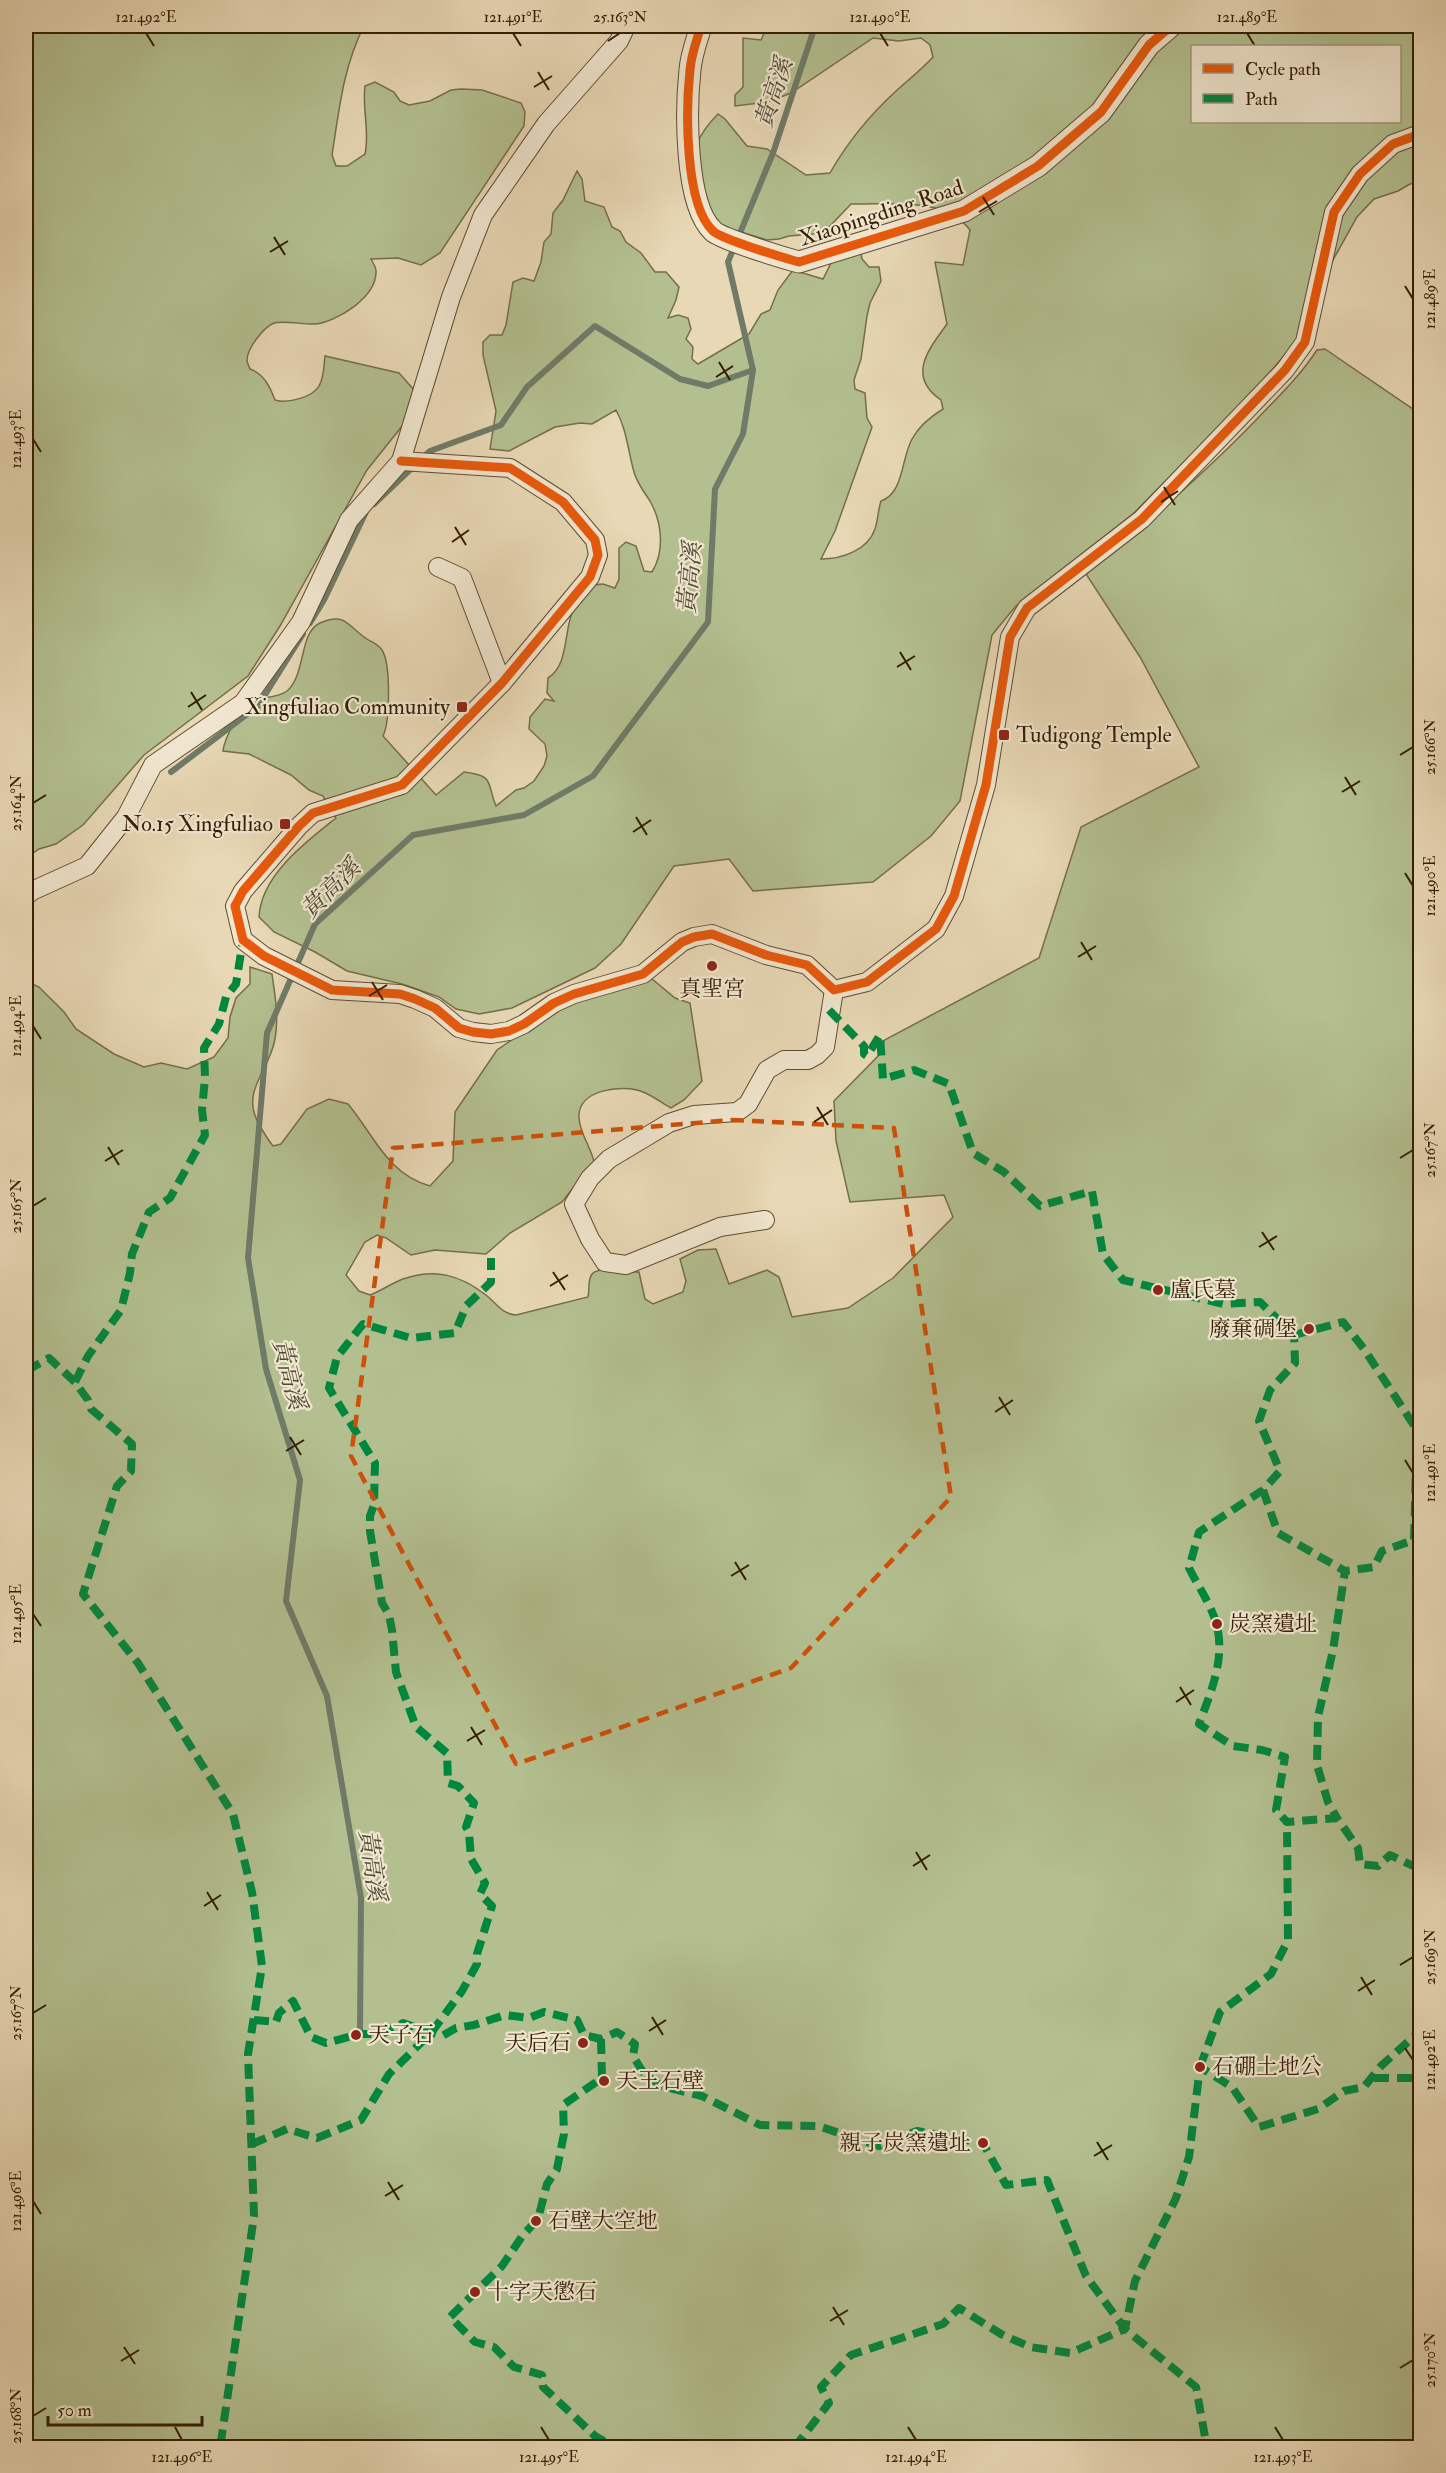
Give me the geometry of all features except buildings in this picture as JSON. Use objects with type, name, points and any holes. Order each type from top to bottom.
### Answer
[{"type":"street","points":[[26,896],[32,891],[87,866],[126,817],[153,765],[243,703],[301,622],[349,520],[401,462],[451,297],[483,215],[546,124],[619,41],[627,26]]},
{"type":"street","name":"Xiaopingding Road","points":[[701,26],[690,68],[688,137],[696,202],[713,231],[778,257],[799,262],[964,211],[1038,166],[1101,112],[1149,45],[1171,26]]},
{"type":"street","points":[[834,990],[867,982],[936,929],[954,896],[986,785],[1010,637],[1027,608],[1142,519],[1285,370],[1305,342],[1334,212],[1359,174],[1393,144],[1420,134]]},
{"type":"street","points":[[401,462],[510,468],[563,502],[595,540],[598,555],[590,577],[502,683],[402,785],[313,813],[299,826],[243,891],[235,906],[243,940],[264,956],[332,990],[400,994],[435,1008],[459,1028],[491,1034],[509,1031],[524,1024],[554,1003],[574,994],[643,974],[682,942],[712,934],[766,955],[807,965],[834,990]]},
{"type":"street","points":[[438,567],[462,578],[502,683]]},
{"type":"street","points":[[765,1220],[720,1227],[626,1265],[605,1262],[590,1239],[574,1204],[590,1178],[609,1159],[669,1123],[694,1115],[737,1112],[748,1104],[767,1070],[784,1060],[808,1060],[817,1055],[825,1047],[834,990]]},
{"type":"highlighted area","points":[[732,1120],[894,1128],[951,1497],[791,1668],[516,1764],[351,1456],[393,1148]]},
{"type":"green space","points":[[26,26],[364,26],[346,73],[332,155],[336,166],[347,166],[365,154],[367,137],[365,86],[375,82],[394,92],[400,101],[409,105],[430,101],[451,90],[482,90],[521,103],[525,112],[524,126],[440,253],[421,265],[398,258],[371,259],[376,270],[375,281],[363,298],[345,313],[316,324],[274,323],[257,338],[248,355],[248,364],[250,369],[266,382],[275,400],[299,399],[316,390],[322,379],[325,356],[399,373],[423,400],[367,470],[280,626],[248,676],[144,755],[83,825],[56,844],[39,849],[26,858]]},
{"type":"green space","points":[[777,26],[1414,26],[1418,29],[1420,43],[1420,182],[1374,199],[1357,217],[1333,260],[1299,338],[1256,389],[1133,514],[1015,607],[992,635],[960,801],[931,836],[873,882],[753,891],[729,859],[674,866],[621,944],[595,968],[512,1008],[479,1014],[456,1009],[439,997],[402,984],[347,971],[274,932],[259,917],[262,902],[276,874],[299,849],[336,818],[323,796],[309,790],[291,775],[249,754],[223,751],[238,715],[252,701],[287,691],[297,675],[305,644],[313,628],[328,620],[340,619],[378,646],[385,657],[388,693],[387,719],[383,736],[436,795],[464,772],[486,778],[496,806],[516,790],[534,781],[544,766],[547,756],[545,744],[529,729],[530,717],[545,699],[554,701],[547,693],[548,678],[560,664],[571,616],[576,605],[593,585],[603,584],[615,588],[619,579],[619,548],[626,542],[636,546],[644,571],[652,572],[659,555],[660,536],[657,518],[635,476],[625,433],[616,410],[592,424],[580,423],[555,427],[509,451],[490,449],[496,411],[483,355],[483,342],[490,335],[502,335],[506,325],[513,282],[523,278],[534,281],[541,262],[544,242],[551,234],[553,213],[563,200],[577,171],[582,179],[585,201],[604,207],[612,227],[620,231],[626,242],[641,253],[655,272],[666,272],[679,287],[668,318],[678,315],[688,318],[691,329],[686,339],[693,347],[692,359],[698,364],[749,334],[761,314],[770,310],[778,290],[793,270],[823,279],[832,261],[860,249],[862,259],[869,267],[879,267],[881,281],[870,303],[861,359],[854,380],[855,389],[865,393],[867,418],[872,427],[835,531],[821,559],[845,555],[867,543],[875,529],[881,501],[894,491],[898,483],[912,439],[925,422],[943,409],[941,400],[930,391],[925,382],[923,372],[928,353],[947,324],[935,262],[963,265],[970,230],[959,219],[931,207],[851,204],[828,228],[814,234],[767,240],[744,233],[734,235],[696,224],[690,197],[690,174],[696,145],[718,114],[725,119],[747,146],[767,149],[806,175],[830,173],[851,140],[868,120],[933,57],[930,45],[921,38],[899,41],[873,38],[791,93],[768,102],[735,106],[735,95],[743,87],[743,38],[761,40],[765,31]]},
{"type":"green space","points":[[1325,349],[1420,414],[1420,2447],[26,2447],[26,981],[39,987],[64,1012],[76,1029],[114,1054],[144,1067],[161,1063],[187,1069],[214,1057],[228,1038],[230,1017],[236,998],[250,984],[250,967],[272,974],[277,1014],[275,1039],[272,1051],[257,1082],[253,1102],[254,1114],[271,1144],[273,1146],[281,1144],[307,1109],[329,1099],[348,1104],[392,1163],[415,1180],[430,1186],[453,1161],[455,1112],[497,1050],[545,1017],[576,1000],[651,978],[675,998],[690,1003],[702,1081],[684,1100],[671,1108],[647,1094],[634,1090],[613,1089],[593,1095],[580,1108],[579,1118],[581,1130],[594,1162],[562,1202],[510,1233],[486,1254],[435,1250],[411,1255],[386,1238],[377,1235],[365,1242],[346,1275],[359,1291],[370,1295],[415,1276],[447,1275],[476,1288],[503,1311],[516,1315],[588,1297],[590,1277],[596,1271],[601,1270],[639,1272],[645,1299],[653,1304],[683,1292],[686,1281],[680,1259],[698,1250],[716,1249],[729,1284],[767,1270],[779,1277],[792,1317],[848,1308],[893,1278],[953,1217],[944,1195],[850,1202],[836,1141],[834,1101],[880,1054],[877,1044],[1039,958],[1081,827],[1199,767],[1140,657],[1086,574],[1215,460],[1288,386],[1317,350]]},
{"type":"waterway","name":"黃高溪","points":[[360,2034],[361,1898],[327,1696],[286,1601],[300,1480],[266,1369],[248,1258],[267,1033],[315,924],[413,835],[524,815],[593,776],[708,622],[715,489],[743,434],[753,370],[728,262],[773,153],[815,26]]},
{"type":"waterway","points":[[421,459],[430,451],[501,425],[527,387],[595,326],[680,379],[708,386],[753,370]]},
{"type":"waterway","points":[[374,504],[414,466]]},
{"type":"waterway","points":[[310,623],[324,600],[366,512]]},
{"type":"waterway","points":[[171,772],[258,706],[303,634]]},
{"type":"marked path","points":[[75,1382],[88,1356],[121,1310],[132,1254],[149,1212],[170,1198],[205,1135],[202,1110],[205,1078],[204,1048],[219,1024],[226,997],[236,984],[243,940]]},
{"type":"marked path","points":[[829,1010],[864,1046],[864,1054],[867,1056],[880,1035],[883,1079],[914,1070],[949,1084],[973,1153],[1004,1172],[1040,1206],[1092,1191],[1103,1254],[1123,1280],[1223,1304],[1260,1302],[1294,1335],[1295,1363],[1270,1390],[1259,1421],[1280,1471],[1263,1490],[1199,1532],[1189,1568],[1212,1611],[1219,1639],[1216,1676],[1199,1724],[1233,1746],[1262,1750],[1285,1757],[1276,1810],[1287,1822],[1337,1818],[1358,1848],[1360,1864],[1378,1866],[1390,1855],[1420,1869]]},
{"type":"marked path","points":[[252,2144],[287,2129],[317,2138],[361,2120],[389,2074],[431,2033],[462,1991],[477,1964],[477,1954],[492,1906],[480,1894],[485,1883],[471,1859],[469,1832],[466,1827],[474,1803],[458,1786],[448,1783],[447,1753],[416,1727],[396,1672],[392,1630],[389,1615],[382,1603],[370,1531],[370,1516],[374,1505],[375,1463],[329,1388],[337,1357],[363,1324],[411,1338],[455,1333],[466,1306],[491,1282],[491,1258]]},
{"type":"marked path","points":[[1294,1335],[1343,1322],[1364,1349],[1417,1430],[1414,1540],[1382,1551],[1374,1567],[1345,1571]]},
{"type":"marked path","points":[[26,1365],[33,1367],[49,1358],[75,1382],[88,1400],[91,1409],[132,1444],[131,1471],[117,1486],[83,1594],[138,1663],[233,1814],[252,1892],[262,1966],[248,2054],[254,2216],[220,2448]]},
{"type":"marked path","points":[[1263,1490],[1278,1533],[1345,1571],[1333,1650],[1318,1717],[1317,1765],[1328,1802],[1337,1818]]},
{"type":"marked path","points":[[1200,2067],[1220,2012],[1271,1974],[1288,1940],[1287,1822]]},
{"type":"marked path","points":[[254,2020],[276,2022],[279,2013],[293,2001],[311,2037],[326,2043],[360,2034],[382,2034],[403,2023],[442,2036],[456,2028],[505,2015],[529,2018],[544,2012],[577,2020],[584,2035],[601,2039],[617,2032],[635,2044],[633,2056],[643,2072],[661,2086],[702,2096],[760,2125],[818,2126],[879,2146],[917,2131],[983,2143],[1006,2185],[1047,2180],[1086,2276],[1125,2329],[1196,2387],[1207,2448]]},
{"type":"marked path","points":[[794,2448],[829,2403],[821,2387],[851,2355],[943,2324],[959,2308],[1001,2334],[1030,2347],[1070,2353],[1125,2329],[1135,2281],[1176,2198],[1189,2157],[1200,2067],[1232,2087],[1259,2127],[1318,2109],[1344,2091],[1364,2087],[1381,2066],[1420,2031]]},
{"type":"marked path","points":[[601,2039],[602,2078],[563,2105],[564,2134],[557,2169],[547,2184],[538,2219],[523,2235],[502,2266],[450,2317],[475,2342],[494,2347],[514,2367],[542,2375],[543,2387],[595,2436],[616,2448]]},
{"type":"marked path","points":[[1374,2078],[1420,2078]]},
{"type":"cycle path","points":[[701,26],[691,64],[688,130],[692,178],[704,218],[713,231],[728,239],[799,262],[964,211],[1038,166],[1101,112],[1149,45],[1171,26]]},
{"type":"cycle path","points":[[401,461],[510,468],[563,502],[595,540],[598,555],[590,577],[502,683],[402,785],[313,813],[299,826],[243,891],[235,906],[243,940],[264,956],[332,990],[400,994],[435,1008],[459,1028],[491,1034],[509,1031],[524,1024],[554,1003],[574,994],[643,974],[682,942],[712,934],[766,955],[807,965],[834,990],[867,982],[936,929],[954,896],[986,785],[1010,637],[1027,608],[1142,519],[1285,370],[1305,342],[1334,212],[1360,174],[1393,144],[1420,134]]},
{"type":"place","name":"Xingfuliao Community","points":[[462,707]]},
{"type":"place","name":"Tudigong Temple","points":[[1004,735]]},
{"type":"place","name":"No.15 Xingfuliao","points":[[285,824]]},
{"type":"place","name":"真聖宮","points":[[712,966]]},
{"type":"place","name":"盧氏墓","points":[[1158,1290]]},
{"type":"place","name":"廢棄碉堡","points":[[1309,1329]]},
{"type":"place","name":"炭窯遺址","points":[[1217,1624]]},
{"type":"place","name":"天子石","points":[[356,2035]]},
{"type":"place","name":"天后石","points":[[583,2043]]},
{"type":"place","name":"石硼土地公","points":[[1200,2067]]},
{"type":"place","name":"天王石壁","points":[[604,2081]]},
{"type":"place","name":"親子炭窯遺址","points":[[983,2143]]},
{"type":"place","name":"石壁大空地","points":[[536,2221]]},
{"type":"place","name":"十字天懲石","points":[[475,2292]]}]
